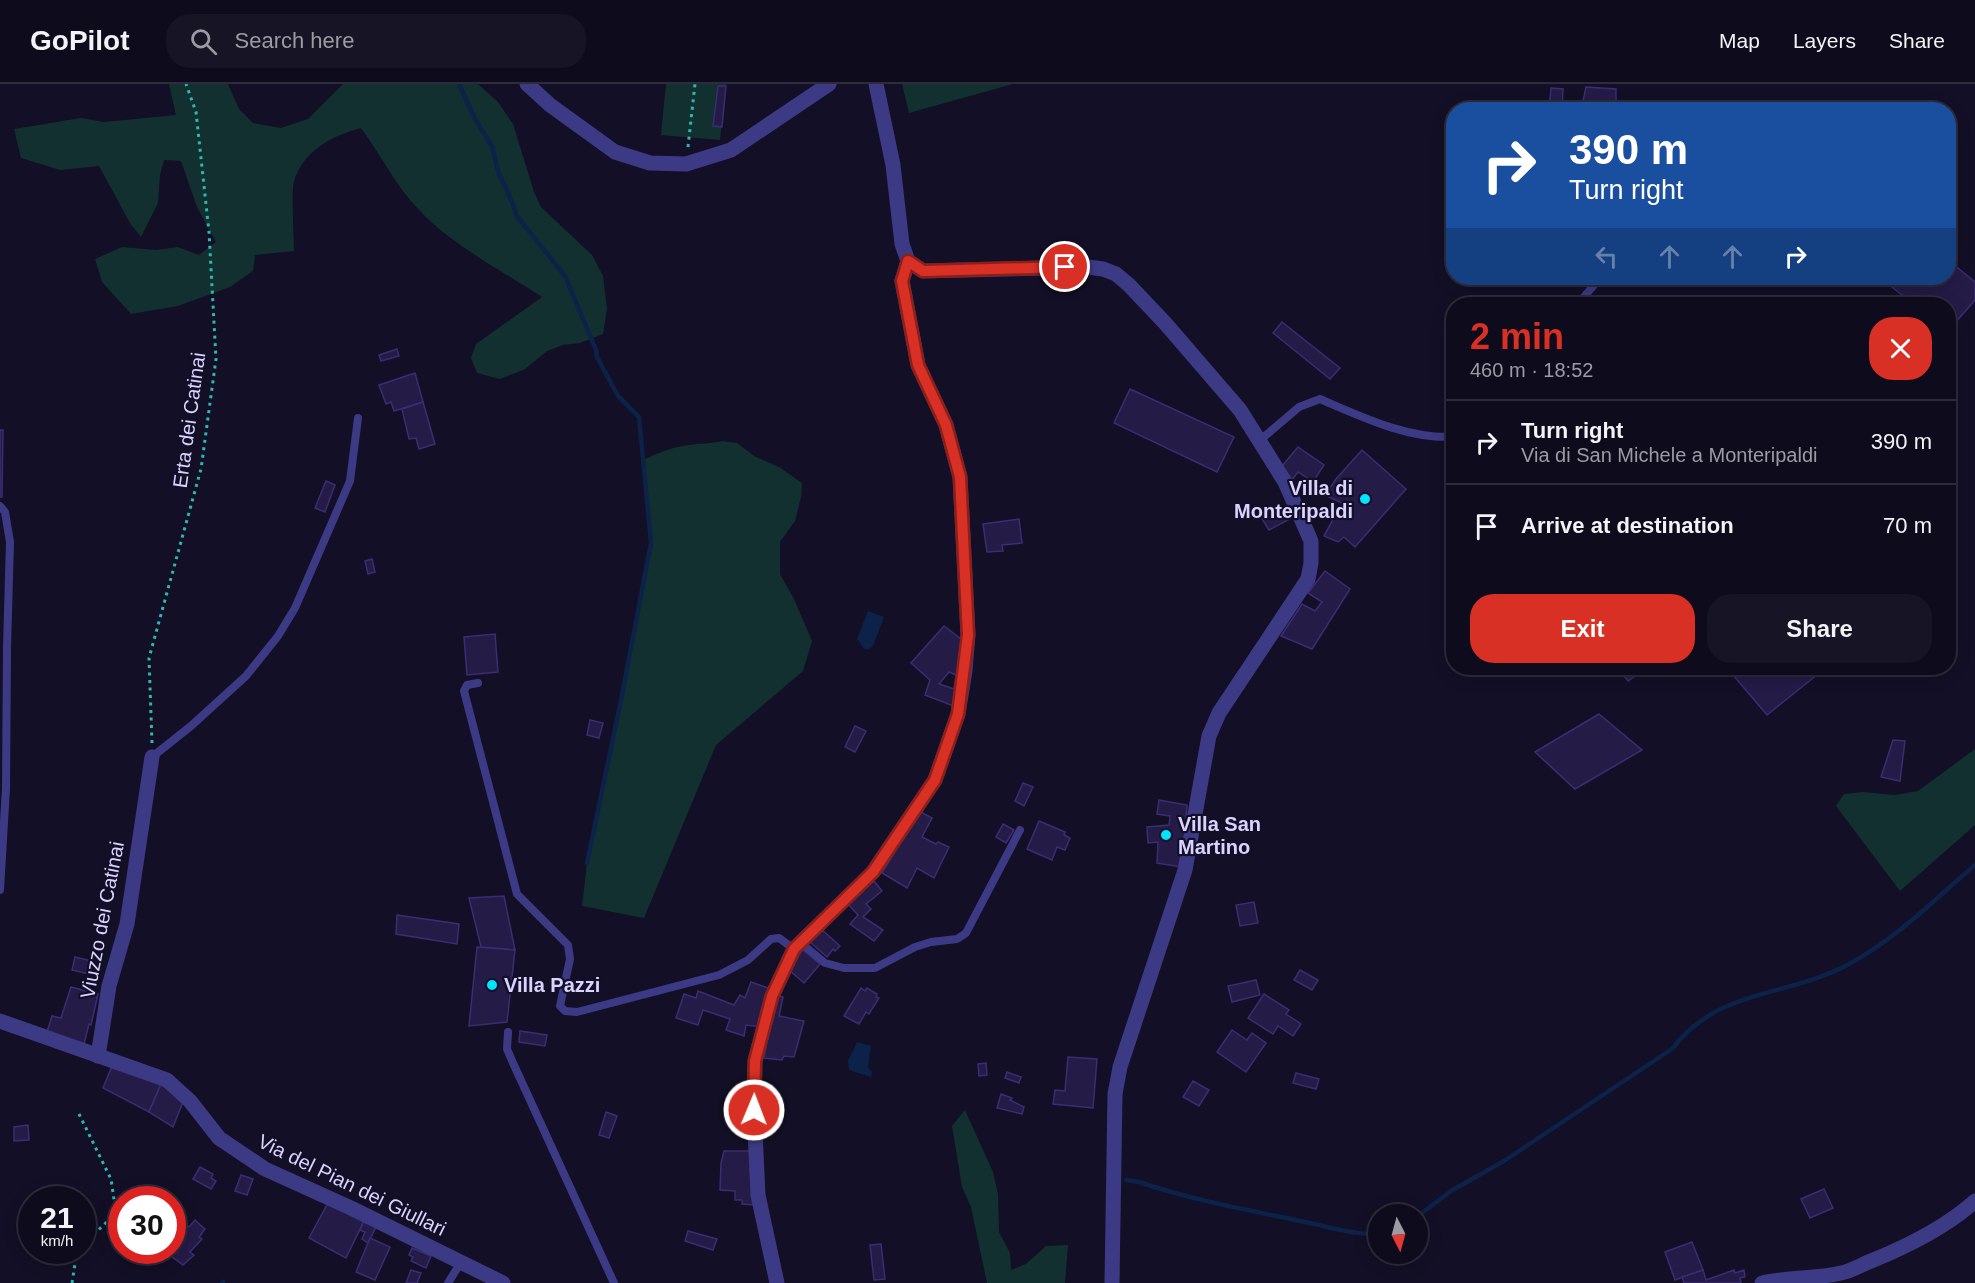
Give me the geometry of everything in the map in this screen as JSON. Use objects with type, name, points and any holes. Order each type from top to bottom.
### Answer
[{"type":"street","points":[[527,84],[550,105],[615,152],[650,163],[686,164],[731,150],[829,84]]},
{"type":"street","points":[[777,1283],[758,1195],[754,1110],[755,1061],[772,996],[798,946],[873,872],[935,780],[958,714],[968,635],[960,477],[946,425],[918,365],[902,281],[908,261],[902,244],[893,165],[876,84]]},
{"type":"street","points":[[908,261],[923,271],[1088,267],[1116,274],[1158,315],[1240,410],[1285,482],[1311,541],[1308,579],[1219,713],[1209,736],[1185,870],[1120,1067],[1116,1094],[1112,1283]]},
{"type":"street","name":"Viuzzo dei Catinai","points":[[98,1056],[109,986],[127,924],[152,757]]},
{"type":"street","name":"Via del Pian dei Giullari","points":[[0,1021],[167,1080],[190,1101],[219,1138],[265,1169],[351,1208],[503,1283]]},
{"type":"street","points":[[1762,1283],[1785,1278],[1842,1273],[1932,1233],[1962,1213],[1975,1201]]},
{"type":"lane","points":[[1584,297],[1594,285]]},
{"type":"lane","points":[[1259,441],[1299,407],[1320,399],[1364,418],[1413,433],[1446,435]]},
{"type":"lane","points":[[152,757],[191,726],[246,676],[278,636],[295,608],[350,481],[358,418]]},
{"type":"lane","points":[[0,506],[5,512],[10,542],[6,788],[0,890]]},
{"type":"lane","points":[[478,683],[467,685],[464,692],[514,887],[517,894],[568,945],[570,959],[560,1006],[565,1011],[577,1012],[719,975],[748,960],[771,939],[779,938],[798,946],[825,963],[844,968],[875,968],[915,947],[931,942],[957,939],[966,933],[1020,830]]},
{"type":"lane","points":[[508,1032],[507,1049],[614,1283]]},
{"type":"lane","points":[[448,1283],[461,1262]]},
{"type":"path","name":"Erta dei Catinai","points":[[152,757],[149,658],[201,469],[216,359],[209,232],[196,112],[186,84]]},
{"type":"path","points":[[686,164],[694,84]]},
{"type":"path","points":[[79,1114],[111,1179],[116,1213],[96,1232]]},
{"type":"path","points":[[72,1283],[75,1264]]},
{"type":"green space","points":[[169,84],[228,84],[239,109],[253,123],[281,128],[308,119],[343,84],[478,84],[498,102],[513,124],[534,192],[541,207],[592,255],[603,276],[607,309],[603,334],[580,343],[563,345],[547,351],[525,369],[500,379],[477,373],[471,358],[476,344],[542,297],[478,257],[432,223],[403,190],[361,128],[340,135],[320,146],[299,170],[293,187],[294,251],[255,255],[253,271],[230,287],[178,306],[131,314],[102,282],[95,259],[122,247],[156,250],[178,247],[199,255],[216,242],[197,207],[181,161],[164,160],[160,175],[158,203],[141,237],[130,223],[99,166],[60,170],[21,158],[14,129],[81,118],[104,122],[176,115]]},
{"type":"green space","points":[[666,84],[726,84],[720,140],[661,135]]},
{"type":"green space","points":[[902,84],[1013,84],[909,113]]},
{"type":"green space","points":[[722,441],[737,443],[754,456],[779,467],[802,483],[795,521],[780,542],[780,574],[794,599],[812,641],[803,671],[716,745],[644,918],[582,906],[587,863],[651,544],[643,460],[677,447]]},
{"type":"green space","points":[[1975,749],[1975,825],[1900,891],[1836,806],[1844,794],[1863,792],[1895,795],[1918,791]]},
{"type":"green space","points":[[965,1110],[993,1172],[998,1194],[999,1232],[1010,1253],[1011,1270],[1026,1264],[1046,1246],[1068,1245],[1065,1283],[987,1283],[971,1207],[962,1187],[952,1126]]},
{"type":"water","points":[[868,611],[884,617],[873,646],[864,649],[857,639]]},
{"type":"water","points":[[857,1042],[871,1046],[868,1067],[872,1072],[871,1077],[849,1070],[848,1061]]},
{"type":"building","points":[[718,86],[726,86],[722,127],[713,126]]},
{"type":"building","points":[[1586,87],[1616,89],[1616,102],[1583,102]]},
{"type":"building","points":[[1551,88],[1563,89],[1562,102],[1550,102]]},
{"type":"building","points":[[1956,267],[1975,282],[1975,300],[1956,322],[1956,297],[1904,297],[1890,285],[1956,285]]},
{"type":"building","points":[[1282,322],[1340,368],[1330,379],[1273,333]]},
{"type":"building","points":[[397,349],[399,356],[381,361],[379,355]]},
{"type":"building","points":[[415,373],[423,402],[394,411],[391,402],[386,404],[379,385]]},
{"type":"building","points":[[1130,389],[1234,437],[1217,472],[1114,423]]},
{"type":"building","points":[[423,402],[435,444],[419,449],[416,438],[409,439],[402,409]]},
{"type":"building","points":[[0,430],[3,430],[2,497],[0,497]]},
{"type":"building","points":[[1298,447],[1324,465],[1313,482],[1298,472],[1292,480],[1282,466]]},
{"type":"building","name":"Villa di Monteripaldi","points":[[1362,450],[1406,489],[1355,547],[1344,537],[1338,542],[1324,536],[1342,503],[1325,495]]},
{"type":"building","points":[[326,481],[335,485],[325,512],[315,508]]},
{"type":"building","points":[[1280,506],[1288,520],[1269,530],[1261,517]]},
{"type":"building","points":[[1019,519],[1022,543],[1002,545],[1003,551],[987,552],[983,524]]},
{"type":"building","points":[[372,559],[375,572],[368,574],[365,561]]},
{"type":"building","points":[[1325,571],[1350,589],[1312,649],[1281,636],[1302,604],[1315,611],[1322,602],[1308,593]]},
{"type":"building","points":[[944,626],[965,642],[956,707],[925,695],[930,680],[911,663]],"holes":[[[949,672],[956,675],[954,689],[939,684]]]},
{"type":"building","points":[[495,634],[498,672],[467,675],[464,637]]},
{"type":"building","points":[[1623,675],[1637,675],[1628,681]]},
{"type":"building","points":[[1733,675],[1817,675],[1767,715]]},
{"type":"building","points":[[1599,714],[1642,750],[1575,789],[1535,752]]},
{"type":"building","points":[[590,720],[603,723],[599,738],[587,735]]},
{"type":"building","points":[[855,726],[866,731],[855,752],[845,747]]},
{"type":"building","points":[[1893,740],[1905,741],[1900,781],[1881,777]]},
{"type":"building","points":[[1023,783],[1033,787],[1024,806],[1015,801]]},
{"type":"building","name":"Villa San Martino","points":[[1159,800],[1187,805],[1181,867],[1157,863],[1158,842],[1148,843],[1147,827],[1169,825],[1170,816],[1157,814]]},
{"type":"building","points":[[919,811],[932,818],[922,837],[949,847],[934,878],[917,868],[907,888],[882,873]]},
{"type":"building","points":[[1039,821],[1065,832],[1064,835],[1070,838],[1065,850],[1057,847],[1052,860],[1027,849]]},
{"type":"building","points":[[1003,824],[1014,830],[1006,843],[996,837]]},
{"type":"building","points":[[874,881],[882,891],[866,904],[871,909],[863,917],[883,930],[874,941],[850,924],[858,915],[848,904]]},
{"type":"building","points":[[504,896],[515,950],[481,947],[469,898]]},
{"type":"building","points":[[1254,902],[1258,923],[1240,926],[1236,905]]},
{"type":"building","points":[[397,915],[459,924],[457,944],[396,934]]},
{"type":"building","points":[[821,929],[840,946],[835,951],[833,949],[827,957],[810,942]]},
{"type":"building","name":"Villa Pazzi","points":[[477,947],[515,950],[507,1022],[469,1026]]},
{"type":"building","points":[[803,950],[820,964],[804,983],[788,969]]},
{"type":"building","points":[[75,957],[92,961],[89,974],[72,970]]},
{"type":"building","points":[[1300,970],[1318,980],[1312,990],[1294,980]]},
{"type":"building","points":[[1256,980],[1260,995],[1232,1002],[1228,986]]},
{"type":"building","points":[[751,982],[768,988],[761,1027],[746,1025],[744,1036],[726,1030],[730,1019],[703,1010],[698,1025],[676,1018],[684,994],[696,998],[698,991],[734,1005],[740,995],[745,998]]},
{"type":"building","points":[[71,987],[98,994],[83,1048],[46,1035],[52,1016],[61,1018]]},
{"type":"building","points":[[861,988],[865,991],[867,988],[879,998],[869,1014],[866,1012],[859,1024],[844,1016]]},
{"type":"building","points":[[1264,994],[1289,1010],[1286,1014],[1301,1024],[1293,1036],[1278,1026],[1273,1034],[1248,1018]]},
{"type":"building","points":[[775,995],[783,997],[779,1016],[804,1021],[794,1057],[784,1056],[782,1060],[764,1058]]},
{"type":"building","points":[[1232,1030],[1247,1040],[1252,1033],[1266,1043],[1246,1072],[1217,1052]]},
{"type":"building","points":[[520,1031],[547,1035],[545,1046],[519,1042]]},
{"type":"building","points":[[1068,1057],[1097,1059],[1093,1108],[1053,1104],[1055,1090],[1065,1091]]},
{"type":"building","points":[[986,1063],[987,1075],[979,1076],[978,1064]]},
{"type":"building","points":[[112,1066],[161,1084],[149,1112],[103,1088]]},
{"type":"building","points":[[1007,1072],[1021,1077],[1019,1083],[1005,1078]]},
{"type":"building","points":[[1296,1073],[1319,1079],[1316,1089],[1293,1083]]},
{"type":"building","points":[[1193,1081],[1209,1090],[1199,1106],[1183,1097]]},
{"type":"building","points":[[161,1084],[183,1102],[173,1127],[149,1112]]},
{"type":"building","points":[[1001,1094],[1012,1098],[1010,1100],[1024,1107],[1022,1114],[997,1108]]},
{"type":"building","points":[[606,1112],[617,1116],[609,1138],[599,1135]]},
{"type":"building","points":[[28,1125],[29,1140],[14,1141],[14,1127]]},
{"type":"building","points":[[724,1151],[750,1151],[754,1205],[742,1204],[742,1200],[735,1200],[735,1191],[720,1190]]},
{"type":"building","points":[[200,1167],[213,1174],[211,1178],[216,1181],[211,1189],[193,1179]]},
{"type":"building","points":[[241,1175],[253,1179],[247,1195],[235,1191]]},
{"type":"building","points":[[1824,1189],[1833,1208],[1810,1218],[1801,1199]]},
{"type":"building","points":[[329,1201],[364,1221],[346,1258],[309,1238]]},
{"type":"building","points":[[195,1220],[205,1229],[199,1237],[202,1239],[190,1252],[194,1255],[186,1262],[186,1225],[189,1227]]},
{"type":"building","points":[[364,1221],[376,1227],[368,1243],[362,1239],[365,1232],[360,1230]]},
{"type":"building","points":[[688,1231],[717,1239],[713,1250],[685,1241]]},
{"type":"building","points":[[370,1238],[390,1247],[375,1280],[356,1272]]},
{"type":"building","points":[[1692,1242],[1703,1270],[1675,1280],[1665,1252]]},
{"type":"building","points":[[881,1244],[885,1279],[874,1280],[870,1245]]},
{"type":"building","points":[[412,1248],[431,1256],[426,1268],[411,1261],[413,1257],[409,1255]]},
{"type":"building","points":[[411,1270],[421,1273],[417,1283],[406,1283]]},
{"type":"building","points":[[1703,1270],[1706,1280],[1734,1270],[1735,1273],[1744,1270],[1745,1277],[1740,1278],[1741,1283],[1684,1283],[1682,1277]]},
{"type":"waterway","points":[[459,84],[475,119],[492,146],[498,171],[516,215],[565,276],[597,357],[618,396],[639,417],[651,543],[587,863]]},
{"type":"waterway","points":[[1428,1208],[1451,1191],[1504,1161],[1672,1049],[1691,1029],[1711,1014],[1755,996],[1826,975],[1866,954],[1915,918],[1975,865]]},
{"type":"waterway","points":[[1126,1180],[1246,1210],[1344,1231],[1368,1233]]},
{"type":"place","name":"Villa di Monteripaldi","points":[[1365,499]]},
{"type":"place","name":"Villa San Martino","points":[[1166,835]]},
{"type":"place","name":"Villa Pazzi","points":[[492,985]]},
{"type":"route","points":[[754,1110],[755,1061],[772,996],[794,949],[873,872],[935,780],[958,714],[968,635],[960,477],[946,425],[918,365],[902,281],[908,261],[923,271],[1065,267]]}]
